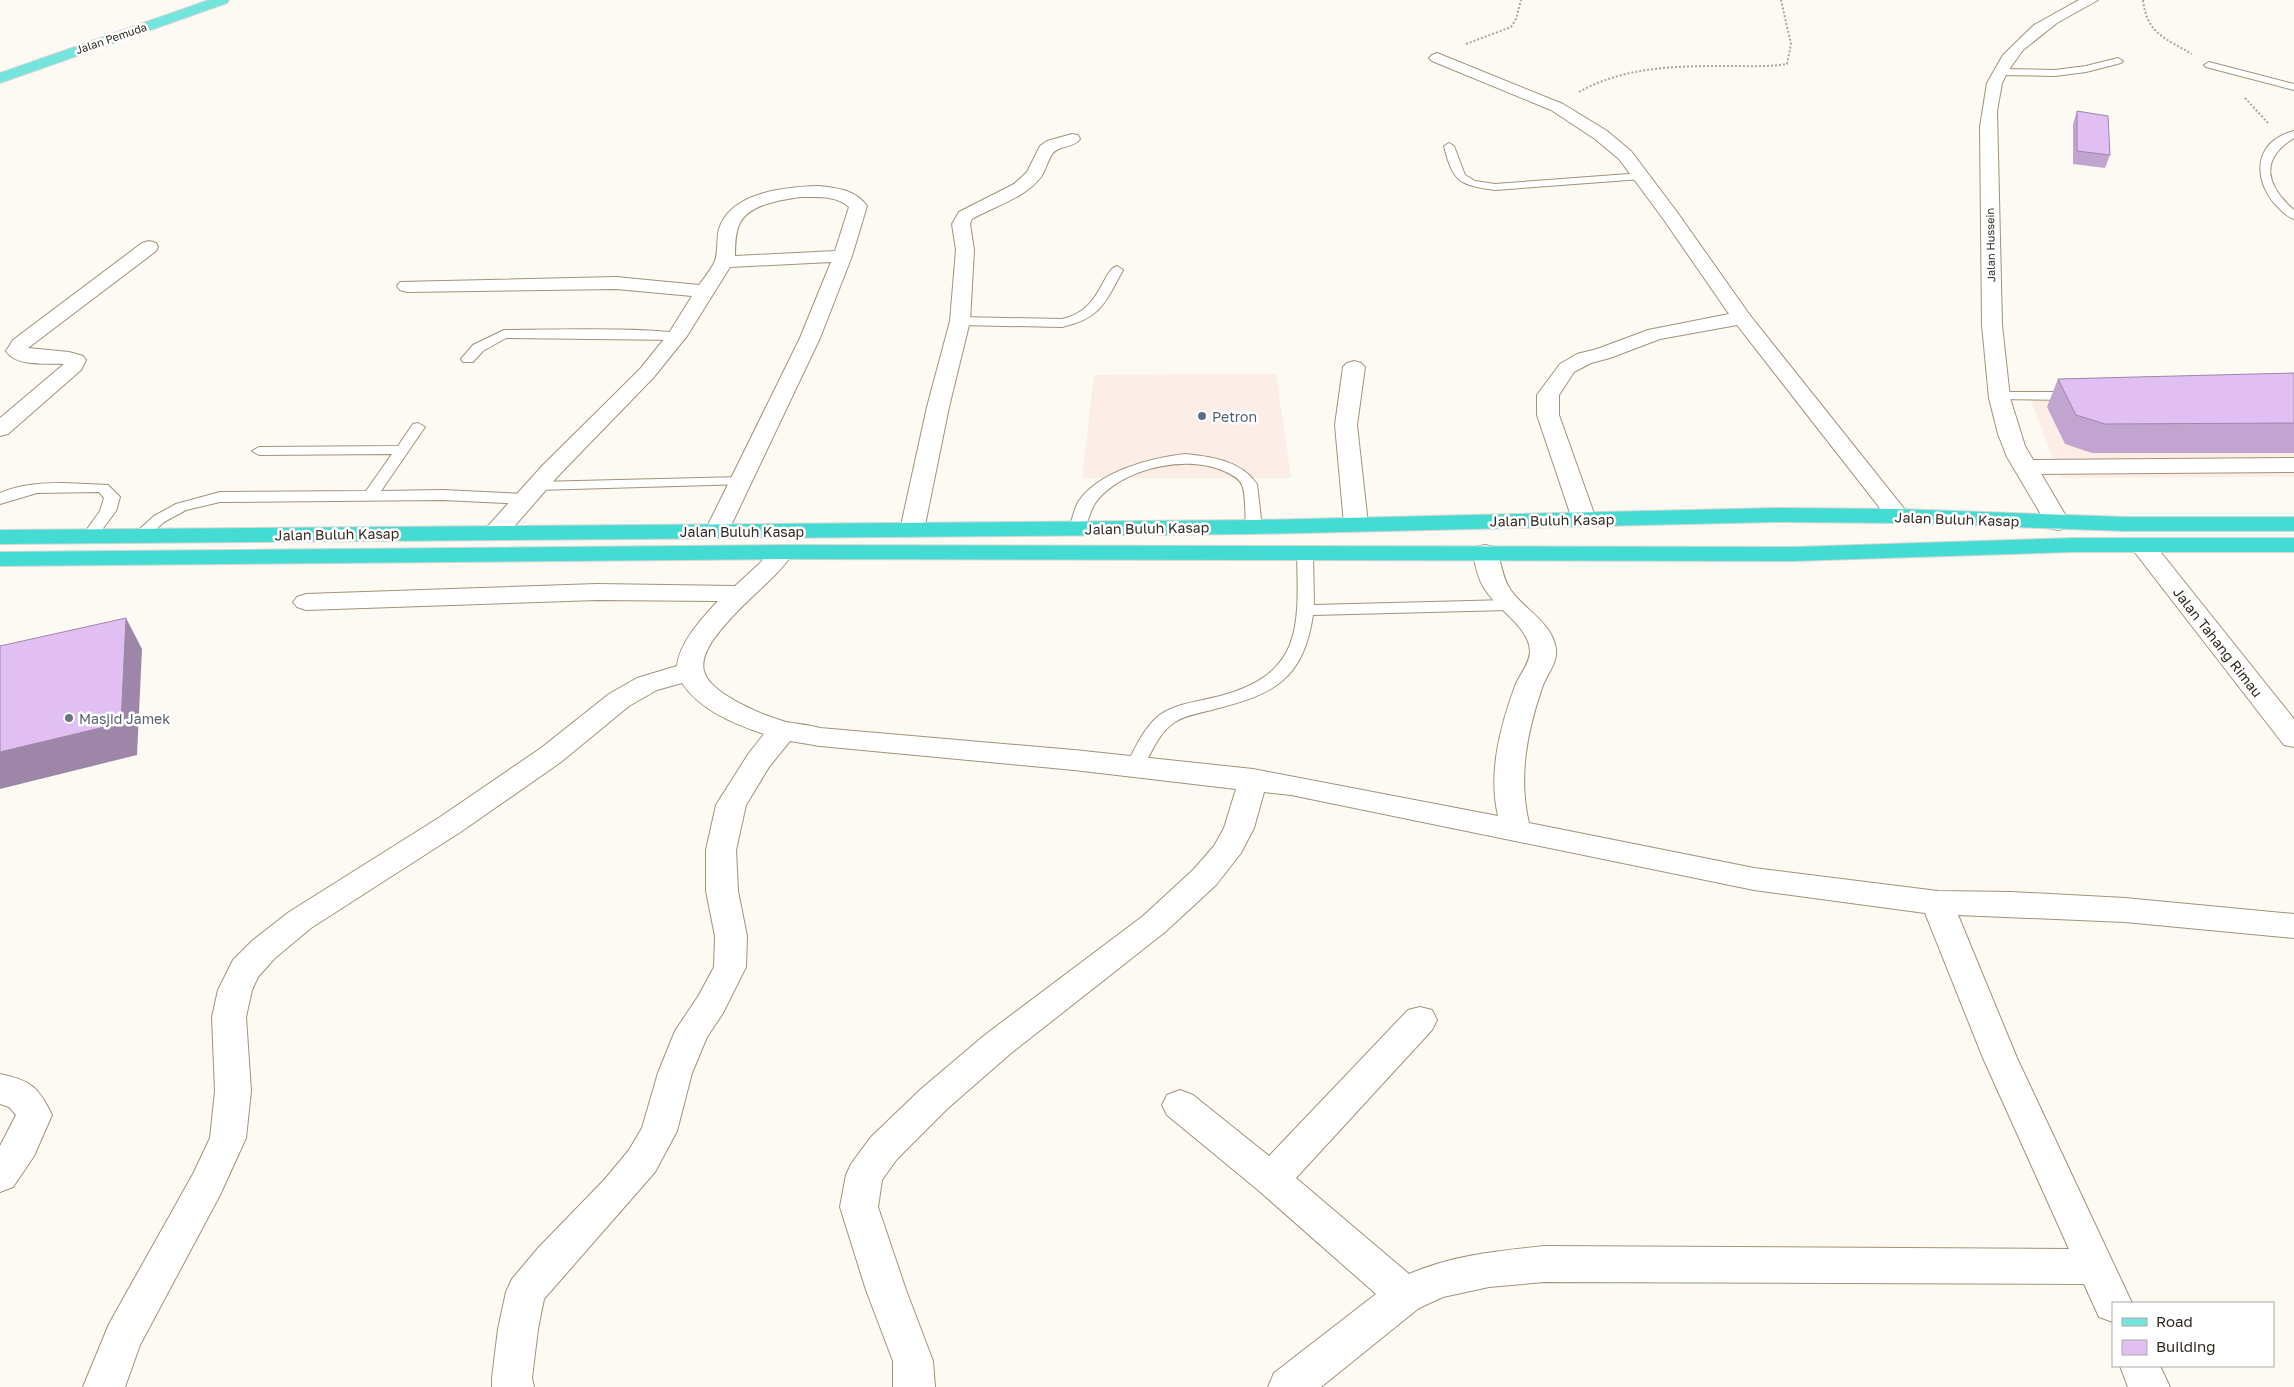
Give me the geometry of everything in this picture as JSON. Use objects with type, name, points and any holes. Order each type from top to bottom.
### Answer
[{"type":"highway","name":"Jalan Buluh Kasap","points":[[0,537],[1254,527],[1776,515],[1898,516],[2058,523],[2294,524]]},
{"type":"highway","points":[[1776,515],[1794,554]]},
{"type":"highway","name":"Jalan Buluh Kasap","points":[[0,559],[782,552],[1794,554],[2073,545],[2294,545]]},
{"type":"main road","name":"Jalan Pemuda","points":[[0,78],[222,0]]},
{"type":"street","name":"Jalan Hussein","points":[[2058,523],[2025,467],[2009,434],[2000,396],[1992,326],[1989,126],[1994,84],[2017,48],[2035,31],[2062,13],[2091,0]]},
{"type":"street","points":[[1437,58],[1557,107],[1587,125],[1625,155],[1642,176],[1742,318],[1898,516]]},
{"type":"street","points":[[912,530],[938,407],[960,321],[965,250],[961,224],[966,216],[1020,188],[1034,174],[1046,150],[1053,145],[1072,139]]},
{"type":"street","points":[[496,532],[647,373],[677,336],[724,262],[725,236],[729,224],[738,212],[750,204],[786,194],[833,193],[854,200],[858,206],[843,256],[810,338],[716,531]]},
{"type":"street","points":[[0,429],[74,366],[76,360],[24,355],[16,351],[20,344],[149,247]]},
{"type":"street","points":[[724,262],[843,256]]},
{"type":"street","points":[[407,286],[616,283],[706,292]]},
{"type":"street","points":[[1584,519],[1548,415],[1548,395],[1567,368],[1584,358],[1603,354],[1655,334],[1742,318]]},
{"type":"street","points":[[1354,366],[1346,425],[1356,524]]},
{"type":"street","points":[[2025,467],[2294,465]]},
{"type":"street","name":"Jalan Tahang Rimau","points":[[2142,545],[2294,738]]},
{"type":"street","points":[[782,552],[761,576],[723,611],[701,638],[690,659],[690,671],[698,684],[711,698],[732,710],[783,730],[820,736],[1253,779],[1291,785],[1754,879],[1938,903],[2011,904],[2116,910],[2294,926]]},
{"type":"street","points":[[1485,552],[1489,573],[1498,591],[1508,605],[1538,634],[1543,648],[1542,659],[1530,682],[1517,720],[1507,778],[1510,809],[1516,830]]},
{"type":"street","points":[[306,602],[597,592],[741,594]]},
{"type":"street","points":[[104,1387],[123,1337],[207,1184],[228,1138],[233,1091],[229,1017],[235,990],[245,969],[264,949],[300,920],[466,814],[551,755],[619,700],[647,684],[690,671]]},
{"type":"street","points":[[507,1384],[526,1292],[552,1259],[618,1190],[642,1161],[659,1131],[675,1074],[692,1031],[711,1004],[730,967],[732,936],[722,891],[721,850],[731,805],[759,760],[783,730]]},
{"type":"street","points":[[914,1387],[913,1362],[886,1290],[859,1207],[864,1175],[884,1148],[934,1099],[998,1044],[1154,924],[1205,877],[1226,853],[1240,828],[1253,779]]},
{"type":"street","points":[[1938,903],[1945,926],[2000,1058],[2112,1302]]},
{"type":"street","points":[[1271,1179],[1420,1020]]},
{"type":"street","points":[[0,1089],[14,1091],[27,1100],[34,1115],[21,1146],[0,1176]]},
{"type":"street","points":[[1180,1105],[1271,1179],[1405,1295]]},
{"type":"street","points":[[1289,1387],[1405,1295],[1439,1280],[1488,1268],[1544,1264],[2097,1267]]},
{"type":"street","points":[[2140,1367],[2149,1387]]},
{"type":"lane","points":[[2000,72],[2055,73],[2086,69],[2118,61]]},
{"type":"lane","points":[[2209,65],[2294,87]]},
{"type":"lane","points":[[2294,134],[2274,147],[2269,155],[2266,179],[2269,190],[2294,216]]},
{"type":"lane","points":[[1449,146],[1456,174],[1463,180],[1477,184],[1503,186],[1642,176]]},
{"type":"lane","points":[[960,321],[1062,323],[1076,321],[1087,316],[1095,309],[1117,270]]},
{"type":"lane","points":[[468,359],[478,348],[504,334],[640,334],[677,336]]},
{"type":"lane","points":[[2000,396],[2092,396]]},
{"type":"lane","points":[[371,495],[418,427]]},
{"type":"lane","points":[[260,451],[402,450]]},
{"type":"lane","points":[[1076,528],[1085,504],[1098,490],[1124,474],[1156,462],[1184,458],[1216,462],[1237,471],[1250,484],[1254,527]]},
{"type":"lane","points":[[140,536],[159,519],[181,507],[220,497],[443,495],[742,481]]},
{"type":"lane","points":[[0,499],[9,494],[35,487],[103,488],[112,497],[108,510],[90,536]]},
{"type":"lane","points":[[1134,767],[1149,739],[1164,721],[1180,711],[1208,706],[1254,692],[1284,672],[1298,649],[1307,610],[1305,554]]},
{"type":"lane","points":[[1307,610],[1508,605]]},
{"type":"path","points":[[1437,58],[1435,56],[1438,53],[1511,27],[1516,19],[1521,0]]},
{"type":"path","points":[[1557,107],[1589,85],[1625,73],[1704,66],[1787,64],[1791,44],[1781,0]]},
{"type":"shaded area","points":[[1276,374],[1291,478],[1082,478],[1094,375]]},
{"type":"shaded area","points":[[2294,391],[2294,477],[2060,478],[2028,392]]},
{"type":"building","points":[[2077,111],[2108,116],[2110,155],[2077,151]]},
{"type":"building","points":[[2294,373],[2294,423],[2105,424],[2076,415],[2058,379]]},
{"type":"building","points":[[126,618],[121,723],[0,752],[0,646]]},
{"type":"place","name":"Petron","points":[[1202,416]]},
{"type":"place","name":"Masjid Jamek","points":[[69,718]]}]
